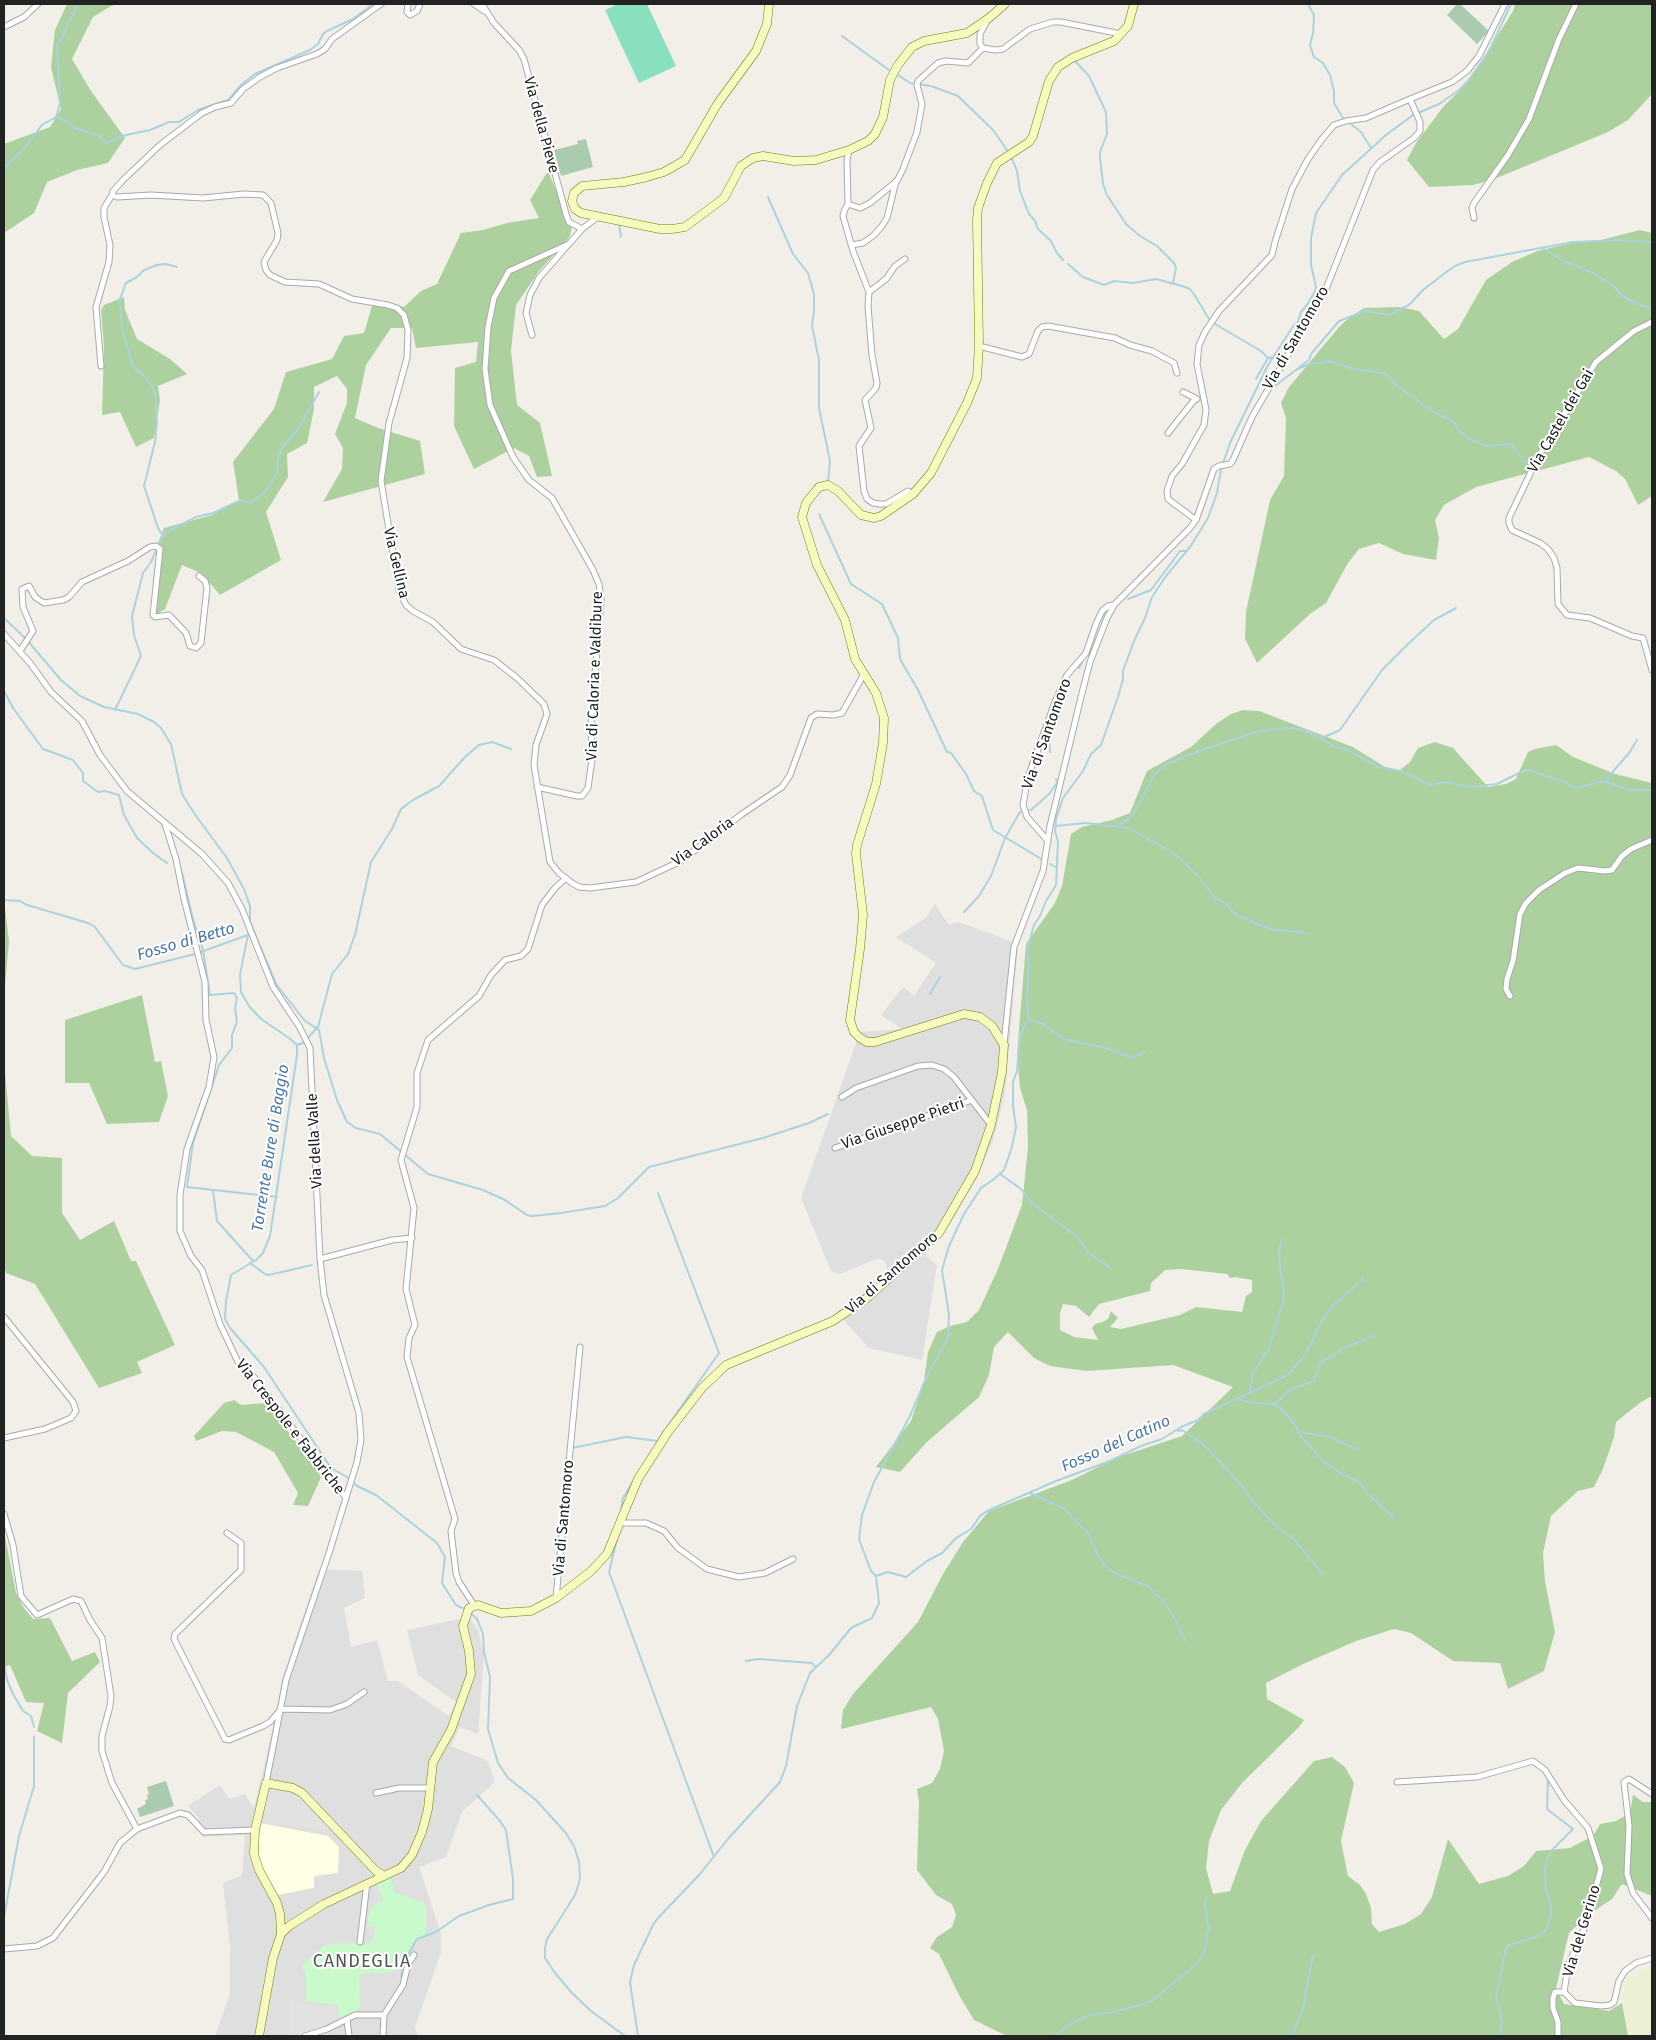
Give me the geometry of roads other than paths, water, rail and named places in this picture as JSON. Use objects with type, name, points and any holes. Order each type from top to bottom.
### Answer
[{"type":"main road","points":[[769,4],[767,24],[762,38],[718,103],[685,160],[675,167],[656,174],[624,182],[588,185],[578,188],[574,192],[572,201],[575,209],[581,213],[660,229],[685,227],[724,198],[741,166],[753,158],[763,156],[794,161],[816,160],[848,150],[868,141],[883,117],[890,80],[908,51],[924,41],[967,33],[1005,4]]},
{"type":"main road","points":[[1004,1045],[992,1026],[984,1019],[975,1015],[964,1014],[950,1017],[886,1040],[875,1042],[867,1042],[860,1038],[851,1025],[850,1008],[860,949],[863,915],[856,854],[857,844],[876,784],[884,731],[884,718],[876,693],[856,659],[845,620],[817,565],[803,524],[803,510],[814,493],[824,485],[828,485],[838,490],[861,515],[867,517],[881,516],[913,494],[931,473],[967,403],[976,378],[979,346],[976,220],[978,208],[989,178],[997,163],[1029,142],[1033,136],[1049,81],[1058,67],[1072,58],[1105,46],[1121,34],[1132,16],[1134,4]]},
{"type":"main road","name":"Via di Santomoro","points":[[469,1610],[497,1613],[520,1612],[541,1607],[556,1598],[599,1564],[607,1554],[638,1480],[656,1449],[688,1404],[714,1375],[736,1361],[844,1314],[867,1298],[933,1240],[944,1227],[969,1183],[991,1125],[1000,1087],[1004,1045]]},
{"type":"main road","points":[[281,1934],[300,1918],[370,1881],[401,1868],[412,1855],[423,1826],[433,1762],[451,1730],[471,1674],[469,1651],[463,1629],[469,1610]]},
{"type":"main road","points":[[259,2036],[273,1958],[281,1934],[280,1914],[277,1903],[254,1857],[256,1830],[266,1783],[293,1788],[302,1793],[376,1871],[384,1876]]},
{"type":"main road","points":[[370,1881],[376,1871]]},
{"type":"street","points":[[4,26],[24,17],[38,4]]},
{"type":"street","points":[[101,366],[96,307],[109,262],[110,245],[104,208],[113,192],[160,145],[202,113],[231,103],[243,89],[277,68],[317,54],[325,49],[332,39],[381,4]]},
{"type":"street","points":[[408,4],[407,12],[410,15],[417,11],[420,4]]},
{"type":"street","points":[[474,4],[485,11]]},
{"type":"street","name":"Via della Pieve","points":[[482,4],[485,11],[519,50],[524,59],[566,214],[569,222],[582,229]]},
{"type":"street","points":[[1196,520],[1168,499],[1167,491],[1172,476],[1182,464],[1204,426],[1206,410],[1197,364],[1199,345],[1211,321],[1219,311],[1272,254],[1292,189],[1311,154],[1322,138],[1334,126],[1346,121],[1366,118],[1452,82],[1467,71],[1479,56],[1505,4]]},
{"type":"street","points":[[1474,218],[1472,208],[1474,202],[1508,154],[1529,119],[1559,39],[1576,4]]},
{"type":"street","points":[[983,48],[979,40],[988,18]]},
{"type":"street","points":[[852,246],[863,243],[874,236],[887,218],[896,181],[917,132],[922,104],[918,83],[938,63],[946,61],[968,63],[983,48],[1003,49],[1030,29],[1061,22],[1121,34]]},
{"type":"street","name":"Via di Santomoro","points":[[1004,1045],[1014,947],[1042,871],[1090,662],[1107,618],[1114,605],[1196,520],[1212,472],[1219,466],[1228,464],[1233,460],[1252,417],[1323,294],[1372,170],[1380,162],[1417,136],[1421,129],[1410,99]]},
{"type":"street","points":[[848,150],[848,204],[843,214],[852,246],[870,292],[868,306],[872,355],[877,383],[876,388],[865,400],[871,428],[859,446],[864,491],[867,498],[873,503],[879,504],[886,504],[908,492],[913,494]]},
{"type":"street","points":[[848,204],[856,208],[865,206],[896,181]]},
{"type":"street","name":"Via Gellina","points":[[112,195],[117,197],[151,195],[203,198],[244,194],[263,195],[272,203],[278,233],[264,262],[266,270],[270,275],[285,282],[319,284],[352,299],[388,305],[402,311],[408,330],[407,358],[389,423],[381,481],[383,504],[402,598],[406,605],[433,622],[462,649],[494,660],[517,678],[544,704],[547,714],[536,745],[534,765],[537,787]]},
{"type":"street","points":[[582,229],[600,216]]},
{"type":"street","name":"Via di Caloria e Valdibure","points":[[537,787],[577,796],[582,796],[588,788],[592,760],[591,724],[601,599],[599,584],[593,570],[552,498],[529,480],[513,458],[490,405],[485,369],[488,327],[494,298],[509,271],[569,244],[582,229]]},
{"type":"street","points":[[532,335],[526,313],[530,295],[538,278],[569,244]]},
{"type":"street","points":[[870,292],[886,279],[895,266],[905,259]]},
{"type":"street","name":"Via Castel dei Gai","points":[[1652,322],[1634,331],[1596,362],[1538,457],[1509,518],[1509,523],[1512,530],[1540,543],[1548,549],[1554,558],[1557,568],[1558,604],[1568,615],[1590,618],[1632,636],[1643,638],[1652,670]]},
{"type":"street","points":[[979,346],[1022,357],[1029,354],[1038,331],[1042,326],[1048,326],[1115,338],[1130,345],[1152,351],[1174,363],[1177,372]]},
{"type":"street","points":[[1183,392],[1196,399],[1203,398]]},
{"type":"street","points":[[1168,433],[1196,399]]},
{"type":"street","points":[[21,649],[32,636],[32,628],[22,601],[22,589],[29,586],[40,601],[44,603],[63,600],[69,597],[82,582],[128,561],[150,547],[156,546],[160,549],[153,614],[155,617],[169,616],[172,618],[186,633],[190,646],[196,648],[201,644],[207,588],[205,581],[199,576]]},
{"type":"street","name":"Via di Santomoro","points":[[1048,841],[1027,818],[1023,805],[1030,772],[1064,682],[1073,666],[1086,653],[1102,611],[1108,606],[1114,605]]},
{"type":"street","points":[[4,634],[21,649],[51,692],[82,721],[100,755],[127,791],[165,823]]},
{"type":"street","name":"Via Caloria","points":[[537,787],[550,862],[566,878],[578,887],[628,884],[647,878],[681,861],[782,786],[790,775],[811,718],[817,714],[834,715],[842,713],[865,673]]},
{"type":"street","name":"Via della Valle","points":[[165,823],[202,854],[228,883],[242,909],[273,987],[308,1043],[311,1060],[320,1259],[326,1306],[361,1421],[361,1440],[346,1498]]},
{"type":"street","name":"Via Crespole e Fabbriche","points":[[165,823],[176,859],[205,982],[206,1020],[214,1057],[209,1087],[187,1149],[180,1195],[180,1231],[191,1256],[202,1270],[220,1324],[238,1362],[254,1377],[346,1498],[286,1680],[266,1783]]},
{"type":"street","points":[[1510,996],[1506,989],[1507,979],[1513,961],[1520,914],[1526,902],[1565,873],[1578,868],[1612,870],[1626,853],[1652,840]]},
{"type":"street","points":[[469,1610],[456,1573],[451,1531],[455,1519],[407,1357],[409,1338],[415,1324],[406,1289],[414,1208],[402,1160],[417,1107],[417,1073],[428,1040],[480,996],[491,975],[505,960],[521,956],[528,949],[542,905],[555,888],[566,878]]},
{"type":"street","points":[[842,1097],[856,1088],[918,1066],[926,1064],[938,1066],[949,1073],[991,1125]]},
{"type":"street","name":"Via Giuseppe Pietri","points":[[835,1148],[972,1100]]},
{"type":"street","points":[[320,1259],[392,1240],[412,1238]]},
{"type":"street","points":[[4,1317],[73,1402],[76,1411],[71,1418],[45,1429],[4,1438]]},
{"type":"street","name":"Via di Santomoro","points":[[556,1598],[580,1347]]},
{"type":"street","points":[[4,1514],[13,1545],[21,1596],[37,1615],[73,1599],[81,1601],[90,1620],[102,1638],[111,1696],[102,1736],[102,1751],[114,1788],[137,1828]]},
{"type":"street","points":[[621,1523],[646,1523],[664,1531],[678,1548],[707,1569],[739,1577],[765,1573],[794,1559]]},
{"type":"street","points":[[227,1533],[241,1543],[241,1570],[175,1634],[174,1639],[225,1739],[229,1740],[263,1726],[270,1722],[281,1709],[330,1710],[347,1704],[364,1692]]},
{"type":"street","name":"Via del Gerino","points":[[1397,1782],[1477,1777],[1533,1761],[1545,1770],[1564,1800],[1588,1828],[1600,1869],[1584,1929],[1568,1966],[1564,1992]]},
{"type":"street","points":[[1652,1794],[1630,1779],[1624,1782],[1629,1826],[1627,1874],[1633,1893],[1652,1918]]},
{"type":"street","points":[[376,1793],[399,1788],[430,1788]]},
{"type":"street","points":[[4,1950],[37,1946],[53,1938],[104,1872],[120,1842],[137,1828],[180,1812],[188,1815],[198,1828],[204,1832],[256,1830]]},
{"type":"street","points":[[360,1942],[370,1881]]},
{"type":"street","points":[[384,2036],[384,2014],[402,1985],[408,1964],[414,1955]]},
{"type":"street","points":[[1558,2036],[1558,2022],[1553,2008],[1555,1992],[1564,1992],[1575,2003],[1601,2006],[1610,2005],[1614,2002],[1620,1980],[1626,1971],[1636,1963],[1652,1958]]},
{"type":"street","points":[[305,2036],[360,2014],[384,2014]]},
{"type":"street","points":[[347,2020],[349,2036]]},
{"type":"waterway","points":[[4,168],[23,150],[42,125],[56,117],[60,104],[57,45],[64,35],[78,4]]},
{"type":"waterway","points":[[56,117],[66,121],[74,128],[98,135],[106,143],[126,135],[150,130],[169,122],[179,122],[198,110],[228,100],[242,84],[255,74],[310,50],[318,44],[323,34],[327,31],[353,19],[373,4]]},
{"type":"waterway","points":[[1308,4],[1314,15],[1310,45],[1314,57],[1323,63],[1330,75],[1334,91],[1334,103],[1343,118]]},
{"type":"waterway","points":[[638,2036],[630,1982],[634,1965],[653,1925],[780,1782],[786,1766],[797,1706],[810,1673],[829,1655],[851,1628],[872,1618],[879,1603],[876,1576],[871,1571],[859,1539],[862,1515],[874,1482],[910,1416],[927,1376],[948,1338],[949,1315],[942,1270],[949,1246],[964,1214],[981,1188],[1004,1170],[1012,1147],[1016,1127],[1013,1106],[1013,1082],[1017,1071],[1020,1035],[1029,1018],[1027,1002],[1029,965],[1027,950],[1034,925],[1056,885],[1058,841],[1055,831],[1056,819],[1063,798],[1083,771],[1091,754],[1101,745],[1118,697],[1123,679],[1123,671],[1152,597],[1166,576],[1190,547],[1208,518],[1217,493],[1221,469],[1230,443],[1268,365],[1294,325],[1298,322],[1301,312],[1314,293],[1316,287],[1311,265],[1311,238],[1316,213],[1342,175],[1386,135],[1413,115],[1439,104],[1468,81],[1489,51],[1511,4]]},
{"type":"waterway","points":[[842,36],[889,70]]},
{"type":"waterway","points":[[1074,60],[1089,76],[1106,112],[1107,134],[1100,152],[1100,158],[1103,184],[1107,195],[1126,224],[1140,236],[1157,246],[1174,263],[1176,268],[1173,283]]},
{"type":"waterway","points":[[898,75],[910,83],[931,86],[958,96],[993,130],[1007,150]]},
{"type":"waterway","points":[[1352,125],[1361,132],[1371,148]]},
{"type":"waterway","points":[[1012,159],[1017,171],[1020,191],[1029,214],[1035,221],[1038,229],[1051,241],[1063,260]]},
{"type":"waterway","points":[[768,197],[793,254],[808,273],[814,294],[812,326],[819,360],[819,408],[830,461],[828,482]]},
{"type":"waterway","points":[[619,223],[621,237]]},
{"type":"waterway","points":[[1271,389],[1309,360],[1311,354],[1339,321],[1365,311],[1389,315],[1409,305],[1423,290],[1445,273],[1465,262],[1573,242],[1620,240],[1652,242]]},
{"type":"waterway","points":[[1542,248],[1613,285],[1622,296],[1652,309]]},
{"type":"waterway","points":[[163,536],[158,528],[144,486],[155,442],[157,423],[155,392],[147,379],[132,365],[122,327],[120,299],[126,283],[137,277],[144,270],[166,264],[177,267]]},
{"type":"waterway","points":[[1068,264],[1083,277],[1104,285],[1114,281],[1133,283],[1156,279],[1190,289],[1209,319]]},
{"type":"waterway","points":[[1215,324],[1261,351],[1268,358]]},
{"type":"waterway","points":[[1256,379],[1268,358],[1273,357]]},
{"type":"waterway","points":[[1296,370],[1309,364],[1330,361],[1351,368],[1386,374],[1397,386],[1425,407],[1454,422],[1459,431],[1469,439],[1488,446],[1511,444],[1525,461],[1530,462]]},
{"type":"waterway","points":[[115,710],[141,656],[134,635],[132,616],[143,573],[151,562],[162,537],[165,533],[196,517],[213,513],[241,500],[246,503],[251,502],[266,491],[277,473],[278,459],[282,447],[297,431],[319,392]]},
{"type":"waterway","points":[[819,514],[851,584],[882,604],[898,638],[900,659],[918,690],[947,752],[951,753],[966,774],[974,791],[982,796],[993,830],[1043,860]]},
{"type":"waterway","points":[[1128,599],[1151,590],[1180,551],[1187,551]]},
{"type":"waterway","points":[[1322,738],[1340,730],[1382,670],[1408,644],[1434,620],[1456,608]]},
{"type":"waterway","name":"Torrente Bure di Baggio","points":[[4,618],[27,640],[61,680],[80,696],[104,707],[138,714],[161,728],[171,744],[182,794],[227,858],[244,889],[250,906],[250,922]]},
{"type":"waterway","points":[[1079,668],[1083,660]]},
{"type":"waterway","points":[[4,691],[13,708],[43,749],[73,760],[83,773],[83,781],[98,792],[105,791],[119,795],[124,815],[137,838],[167,863]]},
{"type":"waterway","points":[[1050,752],[1049,740],[1060,714],[1063,694]]},
{"type":"waterway","points":[[1116,826],[1127,820],[1134,813],[1155,774],[1166,764],[1213,746],[1260,731],[1274,729],[1293,728],[1309,732],[1335,747],[1346,749],[1378,767],[1404,772],[1430,785],[1445,782],[1471,787],[1497,784],[1528,770],[1577,788],[1603,781],[1630,790],[1652,790]]},
{"type":"waterway","points":[[1607,782],[1610,775],[1629,753],[1637,740]]},
{"type":"waterway","points":[[297,1045],[303,1043],[318,1027],[332,974],[348,954],[355,935],[371,862],[392,829],[401,809],[439,786],[466,756],[479,745],[492,742],[511,749]]},
{"type":"waterway","points":[[964,912],[979,896],[991,876],[1005,838],[1020,812],[1031,810],[1049,794],[1057,783],[1056,779]]},
{"type":"waterway","points":[[1055,826],[1086,823],[1129,828],[1175,854],[1198,876],[1215,898],[1225,903],[1236,915],[1270,929],[1308,933]]},
{"type":"waterway","points":[[1050,864],[1057,868]]},
{"type":"waterway","points":[[179,870],[182,873],[203,950],[210,995],[234,993],[237,998],[235,1008],[237,1022],[232,1035],[232,1048],[219,1065],[193,1143],[187,1187],[277,1197]]},
{"type":"waterway","name":"Fosso di Betto","points":[[4,900],[20,901],[27,905],[88,923],[95,927],[123,965],[135,969],[195,954],[248,935]]},
{"type":"waterway","points":[[250,922],[276,984],[305,1021],[319,1030],[324,1058],[337,1100],[347,1122],[356,1128],[380,1134],[428,1174],[483,1190],[505,1200],[527,1215],[561,1213],[605,1206],[618,1198],[649,1167],[763,1138],[809,1123],[828,1114]]},
{"type":"waterway","name":"Torrente Bure di Baggio","points":[[249,929],[240,975],[241,992],[249,1006],[261,1019],[297,1045],[297,1055],[270,1236],[263,1253],[256,1260],[231,1275],[225,1319],[230,1328],[264,1367],[331,1468],[347,1477],[357,1486],[376,1495],[437,1543],[445,1557],[442,1583],[456,1605],[467,1610]]},
{"type":"waterway","points":[[930,994],[940,977]]},
{"type":"waterway","points":[[1028,1019],[1043,1024],[1064,1039],[1106,1048],[1134,1057],[1145,1052]]},
{"type":"waterway","points":[[1000,1174],[1021,1189],[1031,1202],[1077,1237],[1089,1253],[1111,1268]]},
{"type":"waterway","points":[[213,1191],[217,1221],[253,1261]]},
{"type":"waterway","points":[[658,1193],[719,1353],[667,1427]]},
{"type":"waterway","points":[[1250,1392],[1252,1375],[1268,1350],[1283,1302],[1284,1293],[1279,1252],[1282,1238]]},
{"type":"waterway","points":[[250,1263],[269,1275],[312,1265]]},
{"type":"waterway","name":"Fosso del Catino","points":[[876,1576],[888,1572],[906,1577],[927,1561],[942,1553],[956,1538],[971,1529],[980,1516],[987,1511],[1056,1481],[1110,1461],[1141,1446],[1162,1439],[1181,1427],[1198,1420],[1204,1414],[1288,1375],[1305,1355],[1321,1322],[1333,1306],[1364,1278]]},
{"type":"waterway","points":[[1272,1404],[1277,1402],[1289,1390],[1314,1381],[1321,1362],[1343,1348],[1373,1336]]},
{"type":"waterway","points":[[1238,1398],[1247,1402],[1272,1404],[1281,1408],[1295,1425],[1302,1438],[1324,1462],[1340,1473],[1359,1482],[1369,1495],[1394,1518]]},
{"type":"waterway","points":[[1178,1431],[1182,1430],[1204,1445],[1244,1488],[1251,1500],[1278,1528],[1294,1539],[1323,1575]]},
{"type":"waterway","points":[[648,1457],[664,1431]]},
{"type":"waterway","points":[[1299,1432],[1330,1437],[1358,1450]]},
{"type":"waterway","points":[[572,1448],[626,1437],[657,1441]]},
{"type":"waterway","points":[[621,1510],[623,1498],[634,1480]]},
{"type":"waterway","points":[[1030,1493],[1065,1509],[1089,1534],[1098,1556],[1110,1571],[1148,1586],[1162,1600],[1174,1617],[1185,1640]]},
{"type":"waterway","points":[[617,1539],[609,1572],[714,1857]]},
{"type":"waterway","name":"Torrente Bure di Baggio","points":[[471,1613],[477,1619],[483,1634],[484,1652],[490,1677],[488,1729],[498,1763],[508,1778],[536,1800],[565,1832],[574,1846],[579,1862],[580,1879],[575,1895],[547,1939],[545,1958],[572,1993],[591,2011],[625,2036]]},
{"type":"waterway","points":[[746,1661],[758,1659],[812,1663],[815,1667]]},
{"type":"waterway","points":[[4,1663],[7,1680],[13,1694],[23,1711],[31,1716],[34,1727]]},
{"type":"waterway","points":[[4,1917],[19,1836],[34,1786],[34,1737]]},
{"type":"waterway","points":[[1500,2036],[1502,2021],[1496,1996],[1506,1949],[1509,1945],[1538,1936],[1546,1930],[1551,1916],[1551,1906],[1546,1891],[1545,1868],[1548,1857],[1553,1849],[1573,1829],[1547,1809],[1548,1778]]},
{"type":"waterway","points":[[401,1977],[405,1960],[417,1939],[436,1932],[459,1916],[513,1899],[513,1879],[506,1830],[477,1795]]},
{"type":"waterway","points":[[1054,2036],[1069,2025],[1090,2015],[1115,2012],[1152,2001],[1196,1964],[1204,1951],[1209,1929],[1206,1898]]},
{"type":"waterway","points":[[1291,2036],[1303,2009],[1313,1955]]},
{"type":"district","name":"CANDEGLIA","points":[[362,1962]]}]
